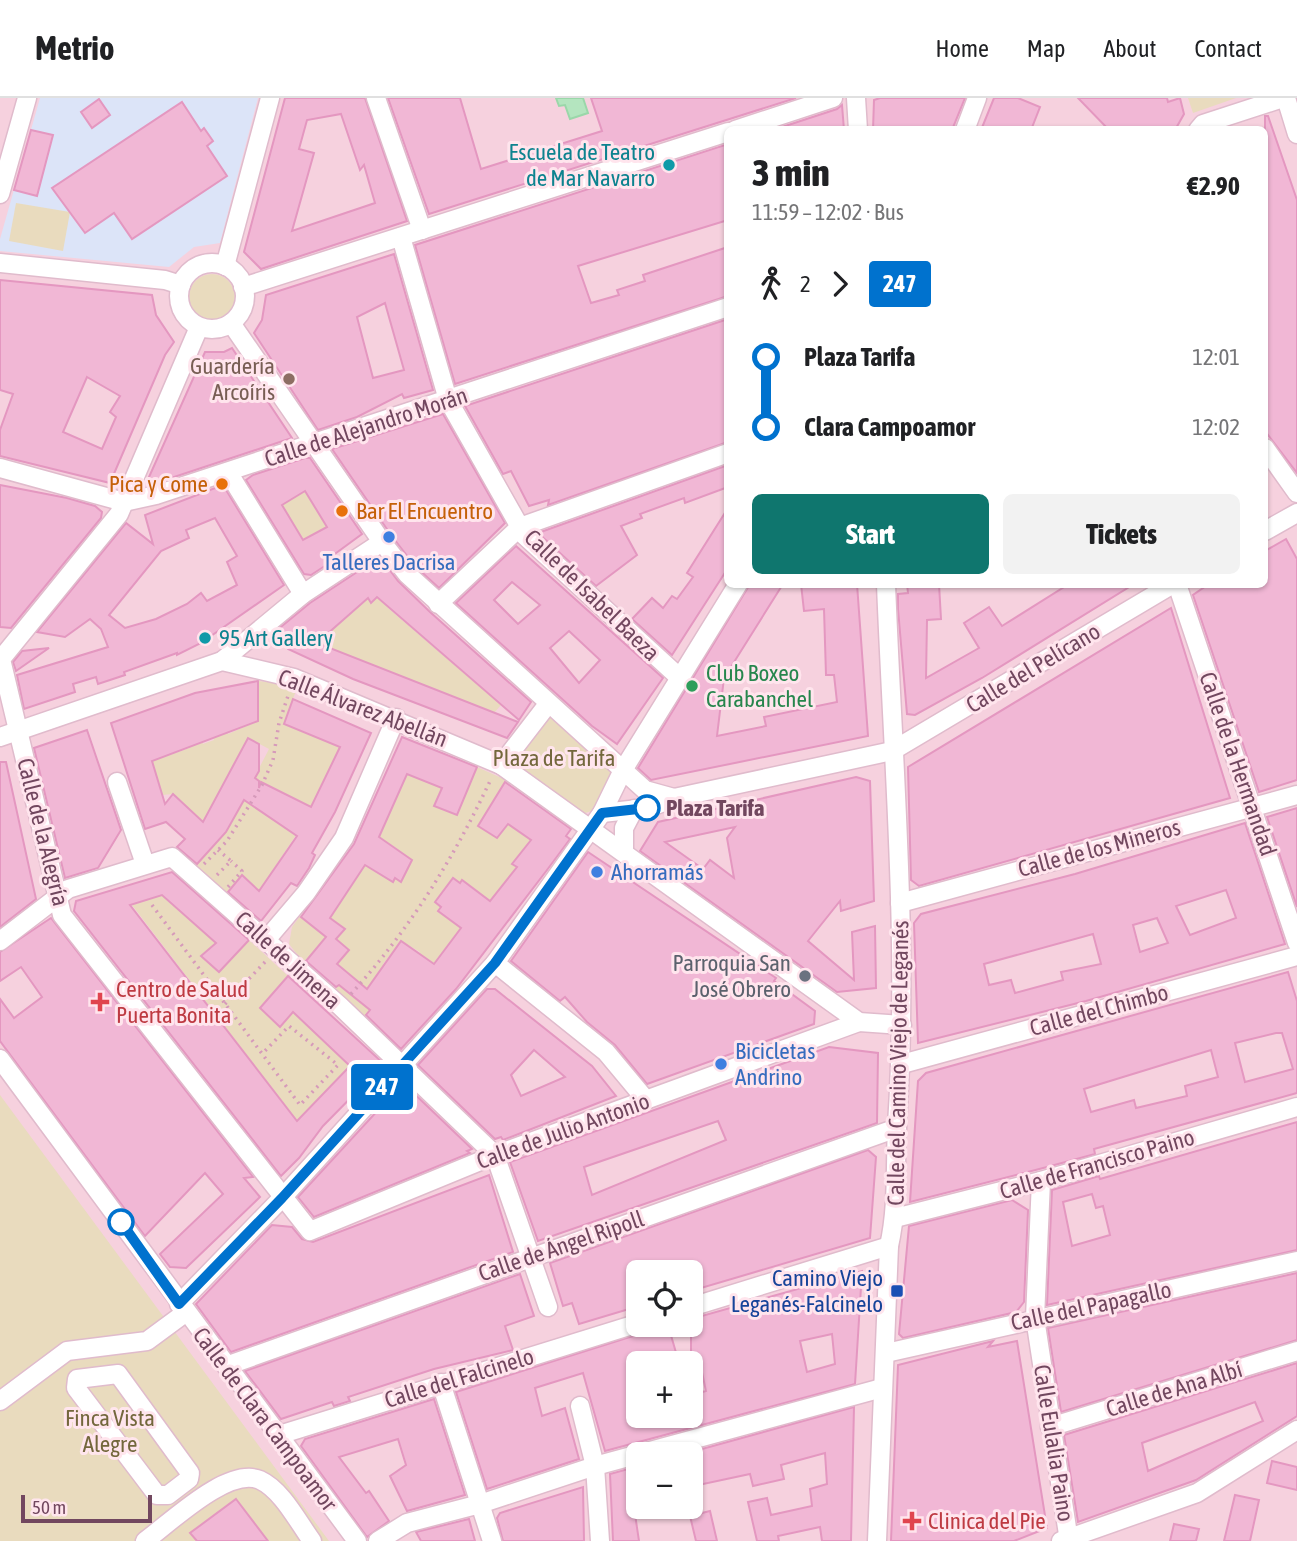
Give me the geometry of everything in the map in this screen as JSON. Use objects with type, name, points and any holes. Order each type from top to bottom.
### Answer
[{"type":"street","points":[[0,194],[27,98]]},
{"type":"street","points":[[225,266],[271,98]]},
{"type":"street","points":[[376,98],[422,230]]},
{"type":"street","points":[[747,126],[832,98]]},
{"type":"street","points":[[856,98],[858,126]]},
{"type":"street","points":[[966,126],[977,98]]},
{"type":"street","points":[[1201,126],[1284,98],[1297,134]]},
{"type":"street","points":[[243,287],[724,133]]},
{"type":"street","name":"Calle de Isabel Baeza","points":[[401,237],[448,400],[525,536],[680,678]]},
{"type":"street","points":[[0,263],[165,280],[181,285]]},
{"type":"street","points":[[200,266],[225,266],[237,275],[243,287],[244,304],[231,323],[216,329],[199,327],[188,318],[181,305],[181,285],[200,266]]},
{"type":"street","name":"Calle de Alejandro Morán","points":[[0,468],[124,502],[156,495],[724,308]]},
{"type":"street","points":[[231,323],[407,574],[645,790],[674,798]]},
{"type":"street","name":"Calle de la Alegría","points":[[199,327],[119,514],[5,645],[1,660],[9,735],[62,915],[282,1198]]},
{"type":"street","points":[[1268,452],[1297,493]]},
{"type":"street","points":[[438,604],[520,527],[724,454]]},
{"type":"street","points":[[228,472],[303,594]]},
{"type":"street","points":[[1268,530],[1296,516]]},
{"type":"street","points":[[9,735],[222,661],[303,594],[382,542]]},
{"type":"street","points":[[0,1401],[67,1351],[147,1341],[182,1308],[495,963],[597,820],[623,770],[736,588]]},
{"type":"street","name":"Calle del Camino Viejo de Leganés","points":[[877,1541],[889,1246],[895,1218],[902,1064],[900,903],[886,588]]},
{"type":"street","name":"Calle del Pelícano","points":[[597,820],[674,798],[892,751],[1168,588]]},
{"type":"street","name":"Calle de la Hermandad","points":[[1176,588],[1253,806],[1297,943]]},
{"type":"street","name":"Calle Álvarez Abellán","points":[[222,661],[294,678],[396,718],[501,765],[597,820],[624,851],[859,1022]]},
{"type":"street","points":[[501,765],[548,704]]},
{"type":"street","points":[[271,945],[344,838],[396,718]]},
{"type":"street","points":[[0,941],[68,889],[145,864],[117,782]]},
{"type":"street","name":"Calle de los Mineros","points":[[900,903],[1297,795]]},
{"type":"street","points":[[624,851],[624,828],[634,809]]},
{"type":"street","name":"Calle de Jimena","points":[[145,864],[172,857],[403,1064],[495,1155]]},
{"type":"street","name":"Calle del Chimbo","points":[[902,1064],[1297,956]]},
{"type":"street","points":[[495,963],[606,1052],[646,1100]]},
{"type":"street","points":[[859,1022],[902,1025]]},
{"type":"street","name":"Calle de Julio Antonio","points":[[282,1198],[310,1231],[495,1155],[859,1022]]},
{"type":"street","name":"Calle de Clara Campoamor","points":[[0,1059],[357,1541]]},
{"type":"street","name":"Calle de Francisco Paino","points":[[895,1218],[1041,1181],[1297,1107]]},
{"type":"street","name":"Calle de Ángel Ripoll","points":[[226,1366],[897,1128]]},
{"type":"street","points":[[495,1155],[548,1307]]},
{"type":"street","name":"Calle Eulalia Paino","points":[[1041,1181],[1035,1318],[1066,1540]]},
{"type":"street","points":[[703,1303],[889,1246]]},
{"type":"street","name":"Calle del Papagallo","points":[[886,1353],[1297,1261]]},
{"type":"street","name":"Calle del Falcinelo","points":[[279,1435],[626,1327]]},
{"type":"street","points":[[118,1374],[134,1343]]},
{"type":"street","name":"Calle de Ana Albí","points":[[1050,1427],[1297,1351]]},
{"type":"street","points":[[118,1374],[190,1474],[189,1479],[168,1495],[157,1494],[76,1388],[78,1379],[118,1374]]},
{"type":"street","points":[[441,1383],[492,1541]]},
{"type":"street","points":[[378,1541],[407,1523],[480,1504],[595,1466],[882,1388]]},
{"type":"street","points":[[580,1406],[595,1466],[600,1541]]},
{"type":"street","points":[[1066,1540],[1197,1493],[1297,1430]]},
{"type":"street","points":[[145,1541],[224,1483],[241,1478],[259,1479],[275,1491],[312,1541]]},
{"type":"path","points":[[206,887],[218,850],[247,813],[273,760],[279,723],[294,678]]},
{"type":"path","points":[[340,1006],[409,925],[432,891],[501,765]]},
{"type":"path","points":[[206,887],[242,871],[218,850]]},
{"type":"path","points":[[206,887],[230,861]]},
{"type":"path","points":[[152,905],[225,1004],[262,1054],[300,1105],[338,1065],[289,1026],[262,1054]]},
{"type":"path","points":[[225,1004],[271,945]]},
{"type":"shaded area","points":[[0,98],[1297,98],[1297,1541],[0,1541]]},
{"type":"shaded area","points":[[40,98],[258,98],[220,243],[194,247],[169,267],[0,251],[0,239]]},
{"type":"shaded area","points":[[556,98],[583,98],[588,113],[570,119],[565,105],[559,106]]},
{"type":"green space","points":[[1188,98],[1236,98],[1193,113]]},
{"type":"green space","points":[[16,203],[70,212],[63,251],[9,241]]},
{"type":"green space","points":[[212,274],[228,281],[235,297],[228,313],[212,320],[196,313],[189,297],[196,281]]},
{"type":"green space","points":[[312,487],[327,527],[304,541],[279,501]]},
{"type":"green space","points":[[397,578],[406,589],[388,608],[501,705],[494,713],[322,645],[325,636],[361,605],[357,598],[365,593],[371,603]]},
{"type":"green space","points":[[258,681],[298,685],[284,724],[340,747],[298,832],[259,891],[242,875],[222,900],[189,872],[226,832],[269,749],[252,740],[203,822],[173,794],[162,795],[150,762],[170,735],[176,753],[189,748],[183,732],[197,727],[203,744],[214,740],[207,721],[223,712],[228,734],[258,721]]},
{"type":"green space","name":"Plaza de Tarifa","points":[[547,711],[617,772],[598,809],[582,814],[509,766]]},
{"type":"green space","points":[[477,767],[506,780],[479,826],[508,824],[531,840],[513,863],[517,867],[488,905],[462,881],[460,883],[453,878],[435,902],[463,925],[431,967],[417,956],[420,952],[401,941],[383,964],[387,968],[358,1000],[370,1010],[365,1017],[334,990],[349,974],[337,964],[349,950],[336,939],[344,929],[330,918],[366,863],[393,882],[395,878],[401,882],[412,860],[392,845],[390,848],[377,841],[407,774],[442,788],[435,806],[457,815]]},
{"type":"green space","points":[[162,895],[216,943],[201,956],[219,972],[249,940],[288,976],[260,1008],[280,1026],[293,1012],[350,1066],[297,1121],[132,905]]},
{"type":"green space","points":[[300,916],[326,937],[304,963],[289,944],[292,927]]},
{"type":"green space","name":"Finca Vista Alegre","points":[[0,1095],[329,1541],[0,1541]]},
{"type":"building","points":[[285,98],[365,98],[407,221],[261,269],[244,252]],"holes":[[[341,114],[360,170],[364,165],[375,203],[292,231],[314,153],[299,149],[307,120]]]},
{"type":"building","points":[[388,98],[460,98],[481,169],[602,131],[591,98],[796,98],[429,214]]},
{"type":"building","points":[[965,98],[954,126],[873,126],[874,100]]},
{"type":"building","points":[[994,98],[1018,98],[1040,107],[1033,126],[983,126]]},
{"type":"building","points":[[1078,98],[1167,98],[1168,102],[1180,98],[1184,114],[1177,126],[1105,126]]},
{"type":"building","points":[[99,99],[110,115],[92,128],[81,112]]},
{"type":"building","points":[[182,102],[201,131],[204,128],[213,141],[207,146],[227,176],[132,239],[114,213],[85,233],[52,188]]},
{"type":"building","points":[[842,105],[844,126],[785,126]]},
{"type":"building","points":[[1265,116],[1268,116],[1297,200],[1297,473],[1268,435],[1268,126],[1265,126]]},
{"type":"building","points":[[31,130],[53,135],[37,196],[14,190]]},
{"type":"building","points":[[724,145],[724,221],[578,266],[591,303],[619,295],[617,290],[645,281],[643,275],[724,248],[724,297],[455,384],[415,245]]},
{"type":"building","points":[[394,254],[433,390],[404,398],[402,394],[357,417],[318,430],[254,333],[262,320],[266,295]],"holes":[[[385,303],[404,370],[373,378],[357,317]]]},
{"type":"building","points":[[0,280],[152,295],[156,315],[174,342],[165,355],[110,483],[0,456],[0,430],[13,394],[0,390]],"holes":[[[87,377],[120,396],[110,412],[116,417],[102,449],[63,432]]]},
{"type":"building","points":[[724,320],[724,443],[548,505],[549,500],[529,506],[511,471],[503,474],[465,406]]},
{"type":"building","points":[[232,348],[292,438],[156,483],[149,477],[205,352],[224,352]]},
{"type":"building","points":[[443,414],[505,523],[439,588],[415,566],[391,535],[332,449]]},
{"type":"building","points":[[310,458],[362,534],[332,556],[334,560],[311,575],[304,574],[246,480],[253,475]],"holes":[[[305,491],[327,527],[303,540],[282,505]]]},
{"type":"building","points":[[724,466],[724,488],[685,503],[684,498],[640,514],[642,518],[621,526],[637,555],[596,586],[538,533]]},
{"type":"building","points":[[0,485],[67,498],[95,506],[102,512],[101,518],[11,628],[0,627]]},
{"type":"building","points":[[223,485],[284,585],[201,643],[177,655],[124,672],[125,675],[98,684],[96,677],[73,684],[75,692],[24,709],[17,675],[108,647],[101,629],[90,619],[65,637],[37,632],[126,523],[153,544],[145,515]],"holes":[[[215,518],[237,556],[227,562],[237,585],[207,601],[201,593],[187,604],[156,619],[125,628],[109,615],[161,551],[189,538],[186,530]]]},
{"type":"building","points":[[724,514],[724,574],[672,655],[632,619],[652,598],[663,608],[672,596],[677,599],[693,577],[687,573]]},
{"type":"building","points":[[1286,539],[1297,559],[1297,780],[1259,792],[1193,595],[1203,588],[1268,588],[1268,549]]},
{"type":"building","points":[[516,546],[663,678],[617,744],[592,726],[456,603]],"holes":[[[512,582],[540,605],[518,624],[494,600]],[[569,631],[600,660],[579,683],[550,648]]]},
{"type":"building","points":[[380,557],[398,581],[430,612],[531,702],[519,720],[377,597],[371,603],[368,598],[317,643],[518,722],[507,738],[353,679],[288,649],[276,631],[310,603]]},
{"type":"building","points":[[748,588],[780,588],[724,678],[717,736],[766,726],[764,717],[837,702],[834,675],[826,675],[824,609],[804,611],[801,588],[857,588],[868,736],[651,780],[638,768]]},
{"type":"building","points":[[907,588],[939,588],[941,619],[927,620],[926,678],[979,648],[964,623],[989,607],[1002,626],[1063,588],[1128,588],[982,678],[915,715],[907,714],[898,609],[898,594],[908,593]]},
{"type":"building","points":[[1171,608],[1230,798],[919,886],[911,880],[908,767]]},
{"type":"building","points":[[49,648],[16,671],[13,662],[22,651]]},
{"type":"building","points":[[258,681],[258,721],[152,761],[165,804],[173,794],[203,822],[248,738],[259,744],[259,771],[255,778],[259,781],[259,788],[261,782],[311,807],[340,747],[284,724],[293,699],[371,733],[335,812],[312,853],[315,855],[309,868],[297,886],[291,883],[261,921],[228,892],[242,875],[259,891],[297,836],[244,800],[226,832],[197,864],[177,847],[185,839],[166,822],[145,829],[111,723],[195,693]]},
{"type":"building","points":[[87,730],[121,830],[98,868],[65,878],[34,748]]},
{"type":"building","points":[[402,737],[477,767],[457,815],[434,806],[442,788],[407,774],[379,837],[412,860],[401,882],[395,878],[393,882],[365,865],[330,918],[345,929],[336,939],[349,950],[337,964],[367,989],[401,941],[434,964],[461,928],[438,911],[441,907],[435,902],[453,878],[460,883],[462,880],[490,901],[517,867],[512,864],[531,840],[508,824],[497,838],[478,826],[505,782],[571,829],[566,836],[570,839],[456,989],[401,1049],[366,1015],[370,1010],[339,985],[336,987],[306,961],[326,937],[301,917],[354,844]]},
{"type":"building","points":[[0,762],[6,762],[36,899],[0,927]]},
{"type":"building","points":[[856,777],[870,781],[874,901],[841,911],[840,901],[808,941],[854,980],[852,932],[875,926],[876,988],[837,992],[640,851],[658,822]],"holes":[[[735,827],[727,838],[734,878],[710,860],[703,869],[665,842]]]},
{"type":"building","points":[[1297,808],[1297,907],[1267,817]]},
{"type":"building","points":[[1245,823],[1285,944],[1086,1001],[918,1043],[914,923],[921,914],[1075,874]],"holes":[[[1226,890],[1236,918],[1190,935],[1176,906]],[[1157,918],[1168,943],[1140,952],[1133,925]],[[1093,934],[1101,964],[1061,972],[1063,980],[1015,993],[1011,980],[989,985],[984,964]]]},
{"type":"building","points":[[588,852],[776,978],[774,981],[815,1011],[814,1024],[647,1084],[615,1045],[587,1022],[565,997],[560,1001],[511,961]]},
{"type":"building","points":[[172,872],[249,940],[219,972],[201,956],[216,943],[162,895],[130,905],[297,1121],[350,1066],[293,1012],[280,1027],[260,1008],[288,976],[384,1064],[323,1126],[299,1158],[281,1176],[74,911],[76,901]]},
{"type":"building","points":[[51,918],[253,1177],[244,1178],[260,1197],[186,1268],[170,1267],[160,1254],[223,1194],[205,1173],[145,1236],[0,1041],[0,999],[14,1018],[42,997],[21,967],[0,981],[0,952]]},
{"type":"building","points":[[1288,972],[1297,1001],[1297,1093],[1094,1149],[1095,1154],[910,1202],[918,1081],[926,1073]],"holes":[[[1282,1033],[1293,1069],[1245,1082],[1235,1043]],[[1211,1050],[1218,1077],[1185,1086],[1187,1096],[1136,1108],[1134,1100],[1091,1112],[1084,1089]]]},
{"type":"building","points":[[487,989],[495,989],[592,1066],[616,1096],[503,1140],[501,1137],[495,1139],[418,1065]],"holes":[[[534,1050],[565,1077],[521,1096],[511,1075]]]},
{"type":"building","points":[[829,1047],[878,1053],[877,1123],[538,1241],[510,1162]],"holes":[[[718,1121],[726,1140],[592,1195],[584,1167]]]},
{"type":"building","points":[[403,1083],[472,1149],[467,1151],[470,1153],[314,1217],[298,1197]]},
{"type":"building","points":[[1297,1122],[1297,1250],[1047,1305],[1052,1190],[1099,1176],[1100,1179]],"holes":[[[1092,1194],[1096,1208],[1103,1206],[1110,1235],[1072,1246],[1063,1202]]]},
{"type":"building","points":[[868,1150],[876,1157],[870,1238],[703,1287],[703,1260],[626,1260],[626,1310],[579,1324],[572,1303],[563,1306],[550,1263]]},
{"type":"building","points":[[489,1175],[513,1252],[231,1352],[196,1304],[272,1225],[292,1227],[302,1239],[313,1242]]},
{"type":"building","points":[[1012,1200],[1028,1210],[1024,1302],[1016,1312],[903,1338],[899,1334],[909,1226]]},
{"type":"building","points":[[862,1271],[855,1384],[703,1425],[703,1392],[706,1391],[703,1351],[691,1351],[691,1337],[703,1337],[703,1316]],"holes":[[[832,1334],[835,1364],[807,1372],[800,1341]]]},
{"type":"building","points":[[1297,1273],[1297,1340],[1061,1412],[1048,1328]]},
{"type":"building","points":[[520,1274],[534,1316],[505,1326],[513,1350],[434,1369],[348,1397],[350,1401],[334,1406],[332,1402],[281,1419],[245,1371]]},
{"type":"building","points":[[630,1337],[671,1337],[676,1351],[626,1351],[626,1428],[691,1428],[639,1442],[626,1442],[626,1445],[605,1451],[583,1373],[535,1388],[542,1416],[565,1408],[579,1459],[487,1489],[456,1392]]},
{"type":"building","points":[[993,1341],[988,1347],[1017,1341],[1047,1528],[1014,1541],[891,1541],[898,1365]]},
{"type":"building","points":[[1297,1363],[1297,1416],[1196,1480],[1078,1522],[1064,1435]],"holes":[[[1255,1402],[1263,1421],[1148,1471],[1142,1443]]]},
{"type":"building","points":[[434,1399],[465,1495],[407,1511],[390,1476],[406,1465],[398,1439],[339,1457],[366,1493],[369,1491],[389,1521],[367,1537],[301,1446],[305,1439]]},
{"type":"building","points":[[854,1407],[851,1541],[822,1541],[820,1527],[778,1536],[779,1541],[757,1541],[748,1502],[767,1498],[771,1515],[812,1506],[810,1489],[827,1484],[825,1453],[781,1465],[784,1479],[753,1486],[750,1474],[703,1484],[703,1449]]},
{"type":"building","points":[[1272,1461],[1297,1467],[1297,1490],[1267,1483]]},
{"type":"building","points":[[626,1470],[626,1519],[636,1519],[639,1541],[613,1541],[610,1474]]},
{"type":"building","points":[[583,1487],[584,1541],[503,1541],[497,1518],[500,1513]]},
{"type":"building","points":[[1235,1495],[1259,1500],[1250,1541],[1224,1541]]},
{"type":"building","points":[[236,1499],[268,1541],[197,1541],[190,1533]]},
{"type":"building","points":[[710,1511],[717,1541],[696,1541],[691,1519],[703,1519],[703,1513]]},
{"type":"building","points":[[469,1519],[475,1541],[421,1541],[416,1532]]},
{"type":"building","points":[[1174,1524],[1199,1529],[1196,1541],[1170,1541]]},
{"type":"bus line","name":"247","points":[[121,1222],[179,1304],[194,1292],[282,1198],[495,963],[602,813],[618,809],[647,808]]},
{"type":"place","name":"Escuela de Teatro de Mar Navarro","points":[[669,165]]},
{"type":"place","name":"Guardería Arcoíris","points":[[289,379]]},
{"type":"place","name":"Pica y Come","points":[[222,484]]},
{"type":"place","name":"Bar El Encuentro","points":[[342,511]]},
{"type":"place","name":"Talleres Dacrisa","points":[[389,537]]},
{"type":"place","name":"95 Art Gallery","points":[[205,638]]},
{"type":"place","name":"Club Boxeo Carabanchel","points":[[692,686]]},
{"type":"place","name":"Plaza Tarifa","points":[[647,808]]},
{"type":"place","name":"Ahorramás","points":[[597,872]]},
{"type":"place","name":"Parroquia San José Obrero","points":[[805,976]]},
{"type":"place","name":"Centro de Salud Puerta Bonita","points":[[100,1002]]},
{"type":"place","name":"Bicicletas Andrino","points":[[721,1064]]},
{"type":"place","name":"Camino Viejo Leganés-Falcinelo","points":[[897,1291]]},
{"type":"place","name":"Clinica del Pie","points":[[912,1521]]}]
